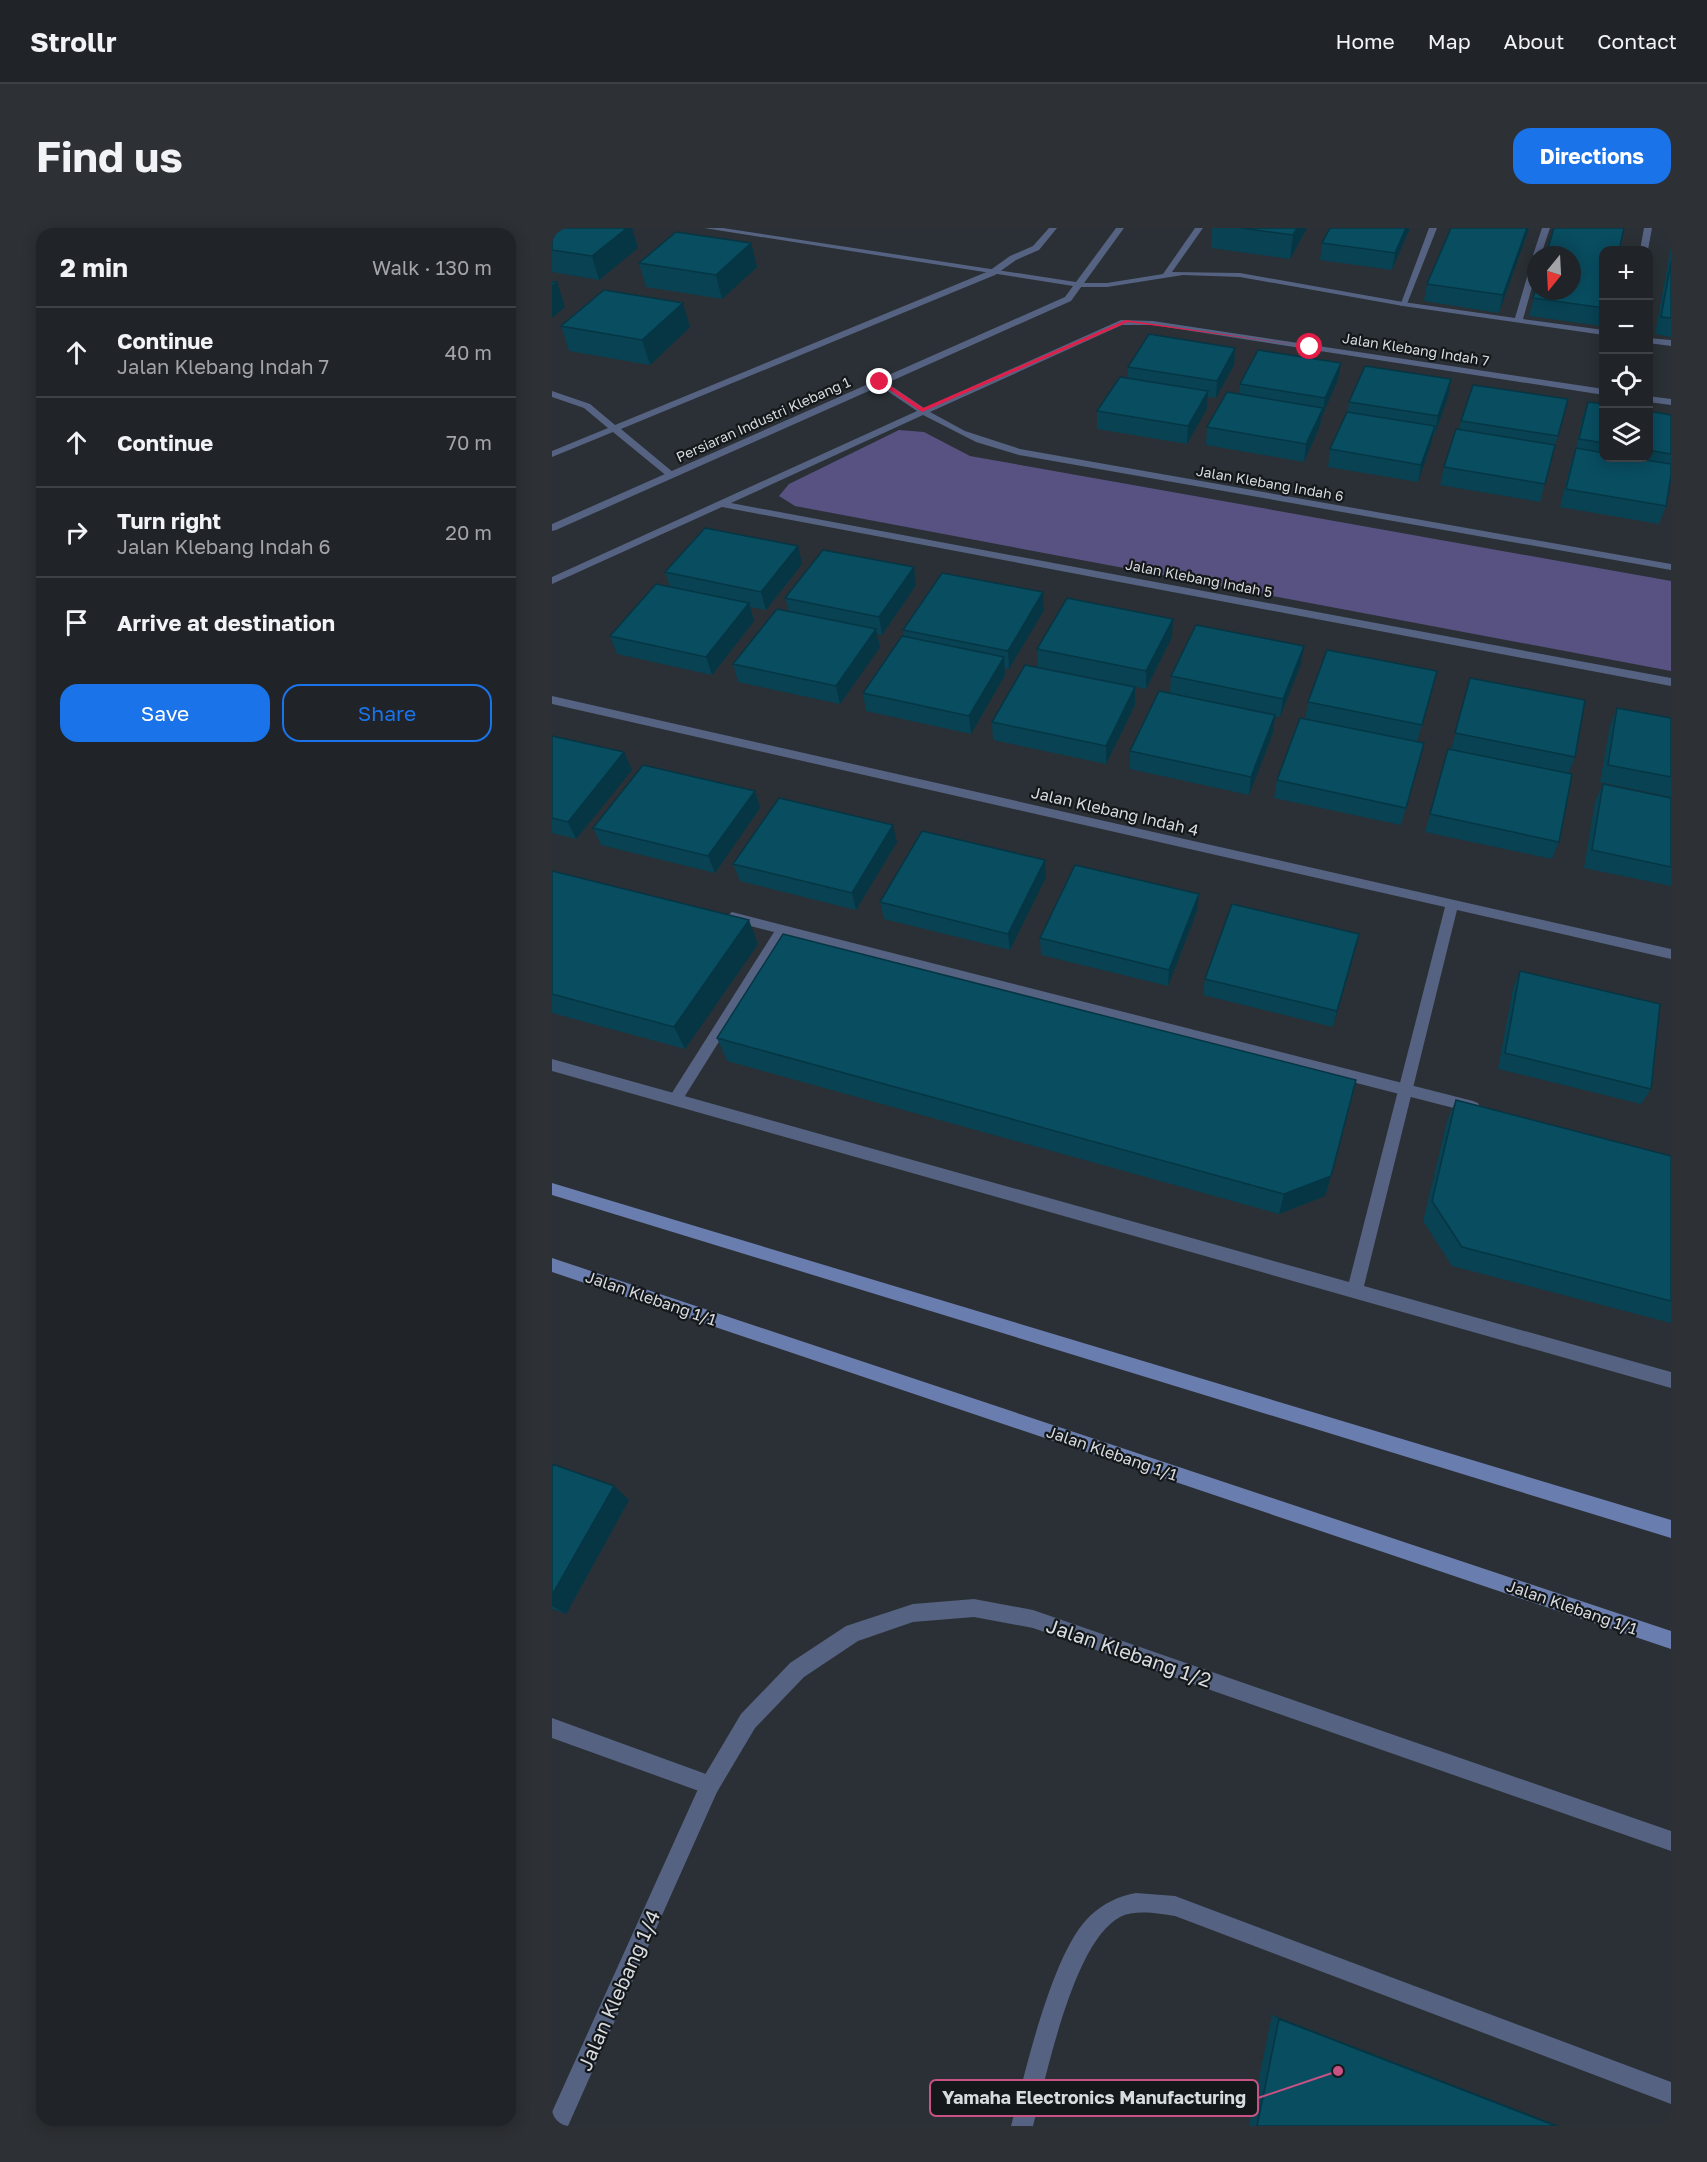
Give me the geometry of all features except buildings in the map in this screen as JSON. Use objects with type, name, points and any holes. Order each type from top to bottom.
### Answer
[{"type":"street","points":[[708,228],[1079,285],[1107,285],[1166,275],[1212,273],[1240,275],[1403,304],[1599,332]]},
{"type":"street","points":[[552,454],[615,426],[992,273],[1013,258],[1036,248],[1053,228]]},
{"type":"street","name":"Persiaran Industri Klebang 1","points":[[552,528],[1068,299],[1120,228]]},
{"type":"street","points":[[1166,275],[1198,228]]},
{"type":"street","points":[[1403,304],[1433,228]]},
{"type":"street","points":[[1540,246],[1545,228]]},
{"type":"street","points":[[1645,246],[1648,228]]},
{"type":"street","points":[[1518,321],[1527,290]]},
{"type":"street","name":"Jalan Klebang Indah 7","points":[[552,581],[922,411],[1116,324],[1128,321],[1599,391]]},
{"type":"street","points":[[1653,341],[1671,343]]},
{"type":"street","name":"Jalan Klebang Indah 6","points":[[880,382],[950,429],[981,443],[1019,452],[1671,567]]},
{"type":"street","points":[[552,394],[587,406],[615,426],[671,475]]},
{"type":"street","points":[[1653,400],[1671,402]]},
{"type":"street","name":"Jalan Klebang Indah 5","points":[[721,504],[1671,682]]},
{"type":"street","name":"Jalan Klebang Indah 4","points":[[552,700],[1671,954]]},
{"type":"street","points":[[1355,1291],[1452,905]]},
{"type":"street","points":[[713,913],[1486,1110]]},
{"type":"street","points":[[675,1100],[782,930]]},
{"type":"street","points":[[552,1065],[1671,1380]]},
{"type":"street","points":[[552,1189],[1671,1529]]},
{"type":"street","name":"Jalan Klebang 1/1","points":[[552,1265],[1671,1640]]},
{"type":"street","name":"Jalan Klebang 1/2","points":[[679,1854],[710,1785],[748,1721],[797,1670],[852,1633],[913,1613],[974,1608],[1033,1619],[1671,1841]]},
{"type":"street","points":[[552,1728],[710,1785]]},
{"type":"street","name":"Jalan Klebang 1/4","points":[[557,2126],[679,1854]]},
{"type":"street","points":[[1022,2126],[1068,1969],[1086,1935],[1111,1910],[1143,1901],[1175,1906],[1671,2093]]},
{"type":"shaded area","points":[[899,430],[924,432],[970,456],[1671,581],[1671,671],[795,506],[779,496],[789,484]]},
{"type":"place","name":"Yamaha Electronics Manufacturing","points":[[1338,2071]]},
{"type":"route","points":[[880,382],[922,411],[1116,324],[1128,321],[1310,347]]}]
